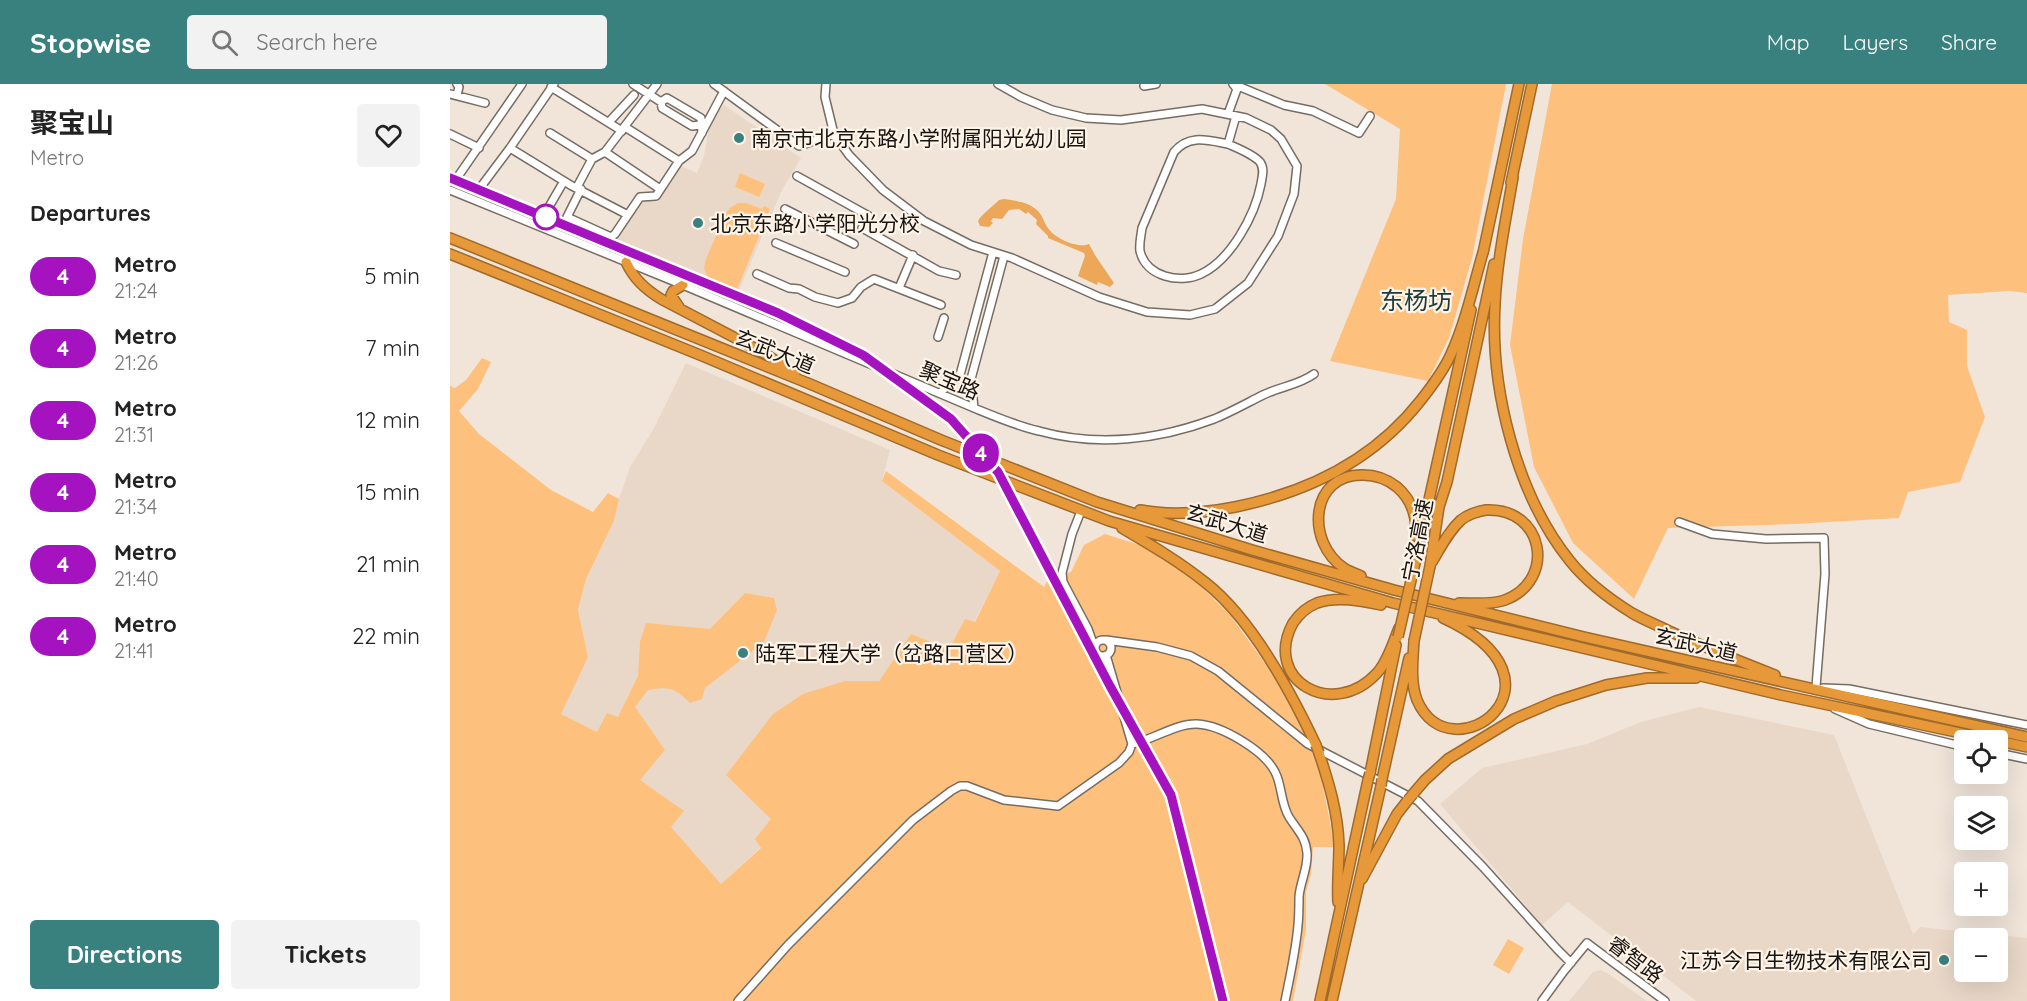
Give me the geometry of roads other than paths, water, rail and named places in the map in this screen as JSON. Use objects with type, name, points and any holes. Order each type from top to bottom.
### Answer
[{"type":"highway","name":"宁洛高速","points":[[1320,1001],[1397,636],[1415,563],[1519,84]]},
{"type":"highway","name":"宁洛高速","points":[[1332,1001],[1430,567],[1439,507],[1447,482],[1532,84]]},
{"type":"highway","points":[[1513,177],[1495,304],[1495,364],[1503,410],[1518,461],[1538,512],[1570,561],[1593,583],[1633,614],[1736,659],[1812,687]]},
{"type":"highway","name":"玄武大道","points":[[450,238],[810,384],[952,445],[1097,502],[1252,550],[1449,604],[1584,637],[2027,737]]},
{"type":"highway","points":[[1097,502],[1150,512],[1212,511],[1284,495],[1323,479],[1360,457],[1389,436],[1431,388],[1446,362],[1461,325],[1484,249]]},
{"type":"highway","name":"玄武大道","points":[[450,254],[700,355],[938,455],[1109,521],[1424,610],[1816,702],[2027,747]]},
{"type":"highway","points":[[626,262],[632,275],[645,288],[682,311],[764,353],[810,384]]},
{"type":"highway","points":[[682,311],[671,295],[683,285]]},
{"type":"highway","points":[[1394,590],[1344,568],[1328,552],[1319,532],[1319,505],[1330,486],[1351,475],[1373,475],[1392,483],[1407,496],[1417,522],[1415,563]]},
{"type":"highway","points":[[1430,567],[1449,532],[1463,518],[1480,511],[1498,510],[1515,515],[1528,526],[1536,537],[1537,566],[1529,583],[1518,593],[1503,601],[1449,604]]},
{"type":"highway","points":[[1109,521],[1208,584],[1254,635],[1281,677],[1318,749],[1330,787],[1339,845],[1338,911]]},
{"type":"highway","points":[[1397,636],[1379,671],[1365,685],[1340,695],[1328,695],[1309,688],[1294,675],[1288,664],[1286,649],[1288,633],[1302,612],[1317,603],[1335,600],[1362,601],[1413,607]]},
{"type":"highway","points":[[1414,640],[1412,665],[1414,684],[1417,699],[1425,714],[1442,726],[1464,729],[1486,721],[1498,709],[1506,687],[1498,658],[1474,634],[1424,610]]},
{"type":"highway","points":[[1355,895],[1397,814],[1425,780],[1448,759],[1514,719],[1556,701],[1606,685],[1647,678],[1719,679]]},
{"type":"street","points":[[457,84],[459,87],[454,94],[485,104]]},
{"type":"street","points":[[459,175],[522,84]]},
{"type":"street","points":[[632,84],[661,102],[662,108],[693,126],[700,125]]},
{"type":"street","points":[[632,84],[634,95],[642,104]]},
{"type":"street","points":[[657,84],[605,152],[592,159],[567,217],[611,237],[615,234],[640,196],[656,196],[679,161],[692,151],[724,92]]},
{"type":"street","points":[[714,84],[799,146],[834,134]]},
{"type":"street","points":[[826,84],[825,97],[834,134],[849,155],[883,189],[924,221],[971,244],[1099,297],[1147,312],[1190,315],[1215,309],[1248,283],[1278,236],[1294,194],[1297,166],[1281,140],[1270,130],[1246,118],[1202,109],[1121,120],[1086,118],[1052,110],[998,84]]},
{"type":"street","points":[[1144,86],[1156,84]]},
{"type":"street","points":[[1228,144],[1237,89],[1233,84],[1284,105],[1312,111],[1359,134],[1370,116]]},
{"type":"street","points":[[480,188],[553,86],[609,122],[679,161]]},
{"type":"street","points":[[609,122],[634,95]]},
{"type":"street","points":[[661,102],[667,98],[701,118],[702,133]]},
{"type":"street","points":[[550,133],[592,159]]},
{"type":"street","points":[[450,134],[479,148]]},
{"type":"street","points":[[1190,141],[1228,144],[1260,162],[1263,171],[1260,189],[1249,220],[1231,249],[1216,264],[1201,274],[1182,278],[1165,276],[1156,272],[1144,261],[1140,251],[1140,240],[1174,152],[1180,144],[1190,141]]},
{"type":"street","points":[[510,148],[564,181],[628,215]]},
{"type":"street","points":[[605,152],[660,189]]},
{"type":"street","points":[[797,176],[869,216]]},
{"type":"street","points":[[550,205],[564,181]]},
{"type":"street","name":"聚宝路","points":[[450,190],[974,408],[1040,432],[1100,440],[1147,437],[1182,430],[1216,418],[1269,392],[1306,380],[1314,374]]},
{"type":"street","points":[[785,209],[854,244]]},
{"type":"street","points":[[862,228],[939,271],[956,275]]},
{"type":"street","points":[[776,243],[844,272]]},
{"type":"street","points":[[940,393],[960,375],[993,252]]},
{"type":"street","points":[[899,288],[913,255]]},
{"type":"street","points":[[974,408],[971,379],[1004,256]]},
{"type":"street","points":[[757,274],[789,288],[799,289],[814,297],[838,303],[852,298],[861,287],[874,279],[941,305]]},
{"type":"street","points":[[938,337],[944,318]]},
{"type":"street","points":[[1081,511],[1072,534],[1062,573],[1063,582],[1099,655],[1108,654],[1122,642]]},
{"type":"street","points":[[1679,522],[1712,534],[1766,539],[1824,538],[1825,574],[1812,687],[1850,689],[2027,725]]},
{"type":"street","points":[[738,1001],[788,945],[913,820],[951,790],[967,786],[1004,800],[1058,806],[1119,763],[1129,752],[1132,744],[1108,654],[1111,645],[1088,629]]},
{"type":"street","points":[[1095,649],[1097,642],[1105,640],[1165,648],[1191,656],[1218,671],[1308,744],[1418,801],[1483,867],[1571,963],[1542,1001]]},
{"type":"street","points":[[1816,702],[1869,724],[1954,744]]},
{"type":"street","points":[[1132,744],[1145,742],[1189,724],[1198,723],[1218,729],[1246,743],[1259,753],[1274,771],[1288,816],[1304,836],[1307,853],[1307,871],[1299,896],[1299,924],[1285,1001]]},
{"type":"street","points":[[2008,755],[2027,759]]},
{"type":"street","name":"睿智路","points":[[1571,963],[1587,944],[1665,1001]]},
{"type":"metro line","name":"4","points":[[450,178],[778,313],[863,355],[951,419],[998,472],[1110,686],[1171,795],[1223,1001]]},
{"type":"place","name":"南京市北京东路小学附属阳光幼儿园","points":[[739,138]]},
{"type":"place","name":"北京东路小学阳光分校","points":[[698,223]]},
{"type":"place","name":"陆军工程大学（岔路口营区）","points":[[743,653]]},
{"type":"place","name":"江苏今日生物技术有限公司","points":[[1944,960]]},
{"type":"district","name":"东杨坊","points":[[1416,300]]}]
